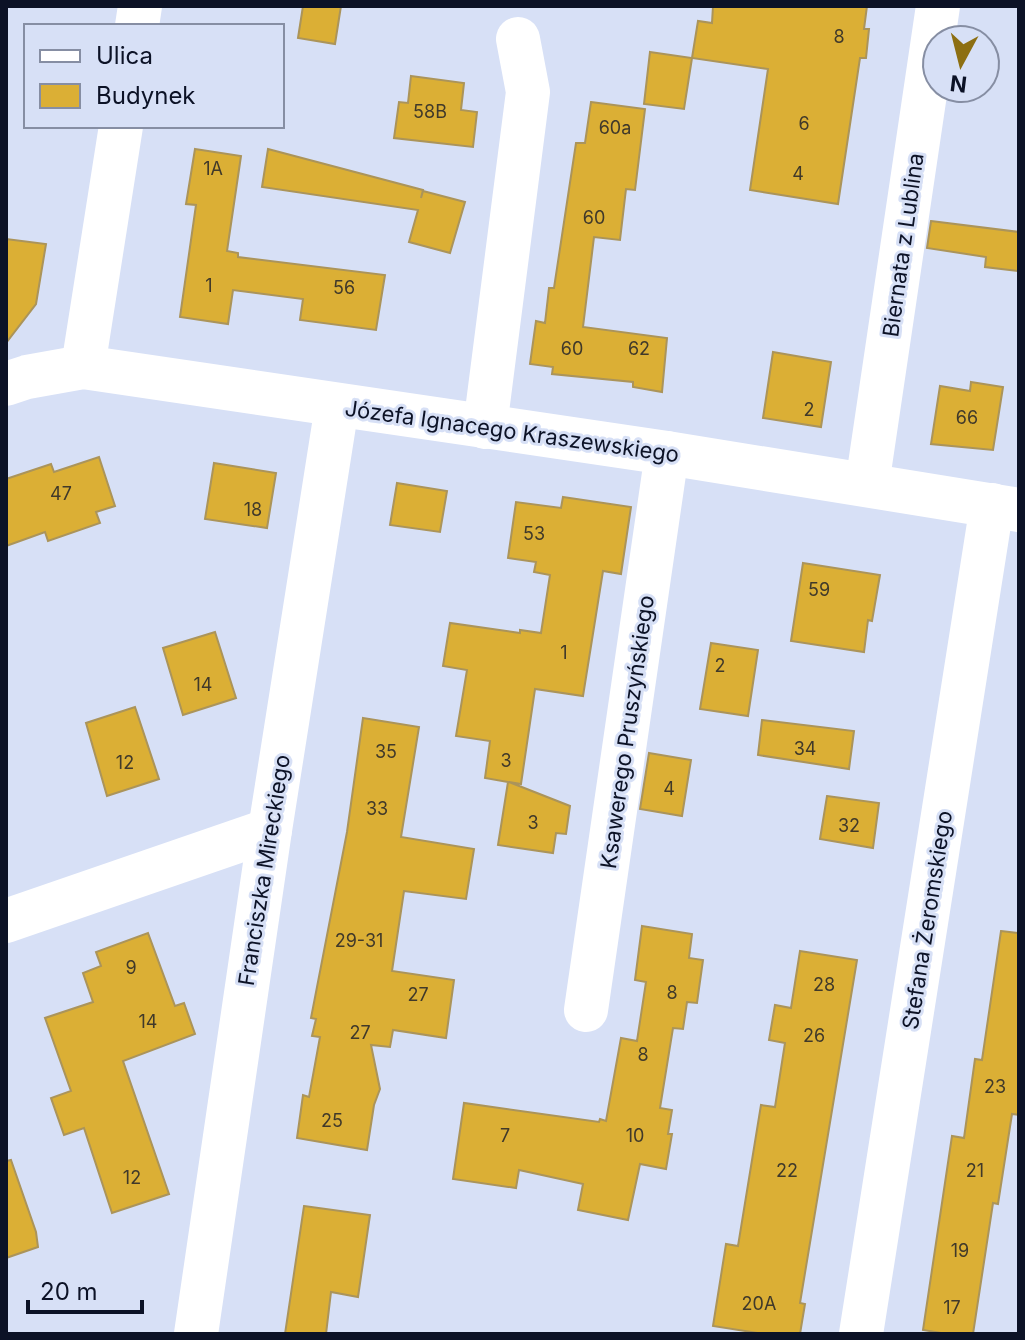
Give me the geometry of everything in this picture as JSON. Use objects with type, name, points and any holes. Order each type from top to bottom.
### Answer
[{"type":"street","name":"Biernata z Lublina","points":[[867,485],[938,6]]},
{"type":"street","points":[[485,427],[528,92],[518,39]]},
{"type":"street","points":[[83,367],[121,128]]},
{"type":"street","name":"Józefa Ignacego Kraszewskiego","points":[[6,384],[83,367],[667,453],[1006,508]]},
{"type":"street","name":"Franciszka Mireckiego","points":[[196,1334],[270,830],[337,406]]},
{"type":"street","name":"Ksawerego Pruszyńskiego","points":[[586,1010],[667,453]]},
{"type":"street","name":"Stefana Żeromskiego","points":[[861,1334],[1006,508]]},
{"type":"street","points":[[6,921],[270,830]]},
{"type":"building","points":[[303,6],[341,6],[335,44],[298,38]]},
{"type":"building","points":[[713,6],[867,6],[864,29],[869,29],[866,58],[860,58],[838,204],[750,190],[768,69],[692,58],[698,21],[712,23]]},
{"type":"building","points":[[650,52],[692,58],[684,109],[644,104]]},
{"type":"building","points":[[411,76],[464,83],[461,110],[477,112],[473,147],[394,138],[399,102],[408,103]]},
{"type":"building","points":[[591,102],[645,109],[635,190],[626,189],[620,240],[594,237],[583,327],[667,338],[662,392],[633,387],[633,382],[552,374],[553,367],[530,364],[536,321],[545,323],[549,288],[554,288],[576,143],[585,143]]},
{"type":"building","points":[[195,149],[241,156],[227,251],[238,253],[238,257],[385,275],[376,330],[300,320],[303,299],[233,290],[228,324],[180,317],[196,205],[186,204]]},
{"type":"building","points":[[268,149],[423,190],[421,198],[423,191],[465,202],[450,253],[409,242],[418,210],[262,187]]},
{"type":"building","points":[[931,221],[1019,232],[1019,271],[985,267],[986,257],[927,248]]},
{"type":"building","points":[[6,239],[46,244],[36,304],[6,343]]},
{"type":"building","points":[[773,352],[831,362],[821,427],[763,418]]},
{"type":"building","points":[[971,382],[1003,387],[993,450],[931,444],[940,386],[970,391]]},
{"type":"building","points":[[99,457],[115,506],[96,512],[100,523],[48,541],[45,532],[6,546],[6,479],[51,464],[54,472]]},
{"type":"building","points":[[214,463],[276,473],[267,528],[205,519]]},
{"type":"building","points":[[397,483],[447,491],[440,532],[390,525]]},
{"type":"building","points":[[563,497],[631,507],[621,574],[603,571],[583,696],[535,689],[521,784],[509,782],[570,806],[566,834],[556,833],[553,853],[498,845],[508,782],[485,778],[490,741],[456,736],[467,670],[443,666],[450,623],[541,633],[550,575],[534,572],[536,562],[508,558],[516,502],[561,508]]},
{"type":"building","points":[[803,563],[880,575],[872,621],[868,620],[864,652],[791,641]]},
{"type":"building","points":[[215,632],[236,698],[183,715],[163,648]]},
{"type":"building","points":[[711,643],[758,650],[748,716],[700,709]]},
{"type":"building","points":[[135,707],[159,779],[107,796],[86,723]]},
{"type":"building","points":[[363,718],[419,727],[401,837],[474,849],[466,899],[404,891],[392,971],[454,980],[446,1038],[393,1030],[390,1047],[371,1045],[380,1089],[374,1105],[367,1150],[297,1138],[303,1095],[309,1097],[320,1037],[312,1036],[316,1019],[311,1018],[347,832]]},
{"type":"building","points":[[762,720],[854,731],[849,769],[758,755]]},
{"type":"building","points":[[649,753],[691,760],[682,816],[640,809]]},
{"type":"building","points":[[827,796],[879,803],[873,848],[820,839]]},
{"type":"building","points":[[642,926],[692,934],[689,958],[703,960],[697,1003],[687,1002],[683,1029],[673,1028],[660,1108],[672,1110],[668,1134],[672,1134],[666,1169],[640,1164],[628,1220],[578,1210],[583,1184],[519,1170],[516,1188],[453,1179],[464,1103],[606,1121],[621,1038],[637,1041],[646,982],[635,980]]},
{"type":"building","points":[[1001,931],[1019,933],[1019,1115],[1012,1114],[998,1204],[993,1203],[973,1334],[947,1334],[923,1330],[952,1136],[964,1138],[975,1059],[982,1060]]},
{"type":"building","points":[[148,933],[175,1006],[184,1003],[195,1034],[123,1061],[169,1194],[112,1213],[84,1128],[64,1135],[51,1098],[71,1091],[45,1018],[93,1002],[83,973],[101,966],[96,952]]},
{"type":"building","points":[[800,951],[857,960],[800,1303],[805,1304],[800,1334],[764,1334],[713,1326],[726,1244],[738,1246],[761,1105],[775,1107],[785,1043],[769,1040],[775,1005],[791,1008]]},
{"type":"building","points":[[11,1160],[36,1232],[38,1247],[6,1258],[6,1161]]},
{"type":"building","points":[[304,1206],[370,1215],[358,1297],[331,1292],[326,1334],[285,1334]]}]
